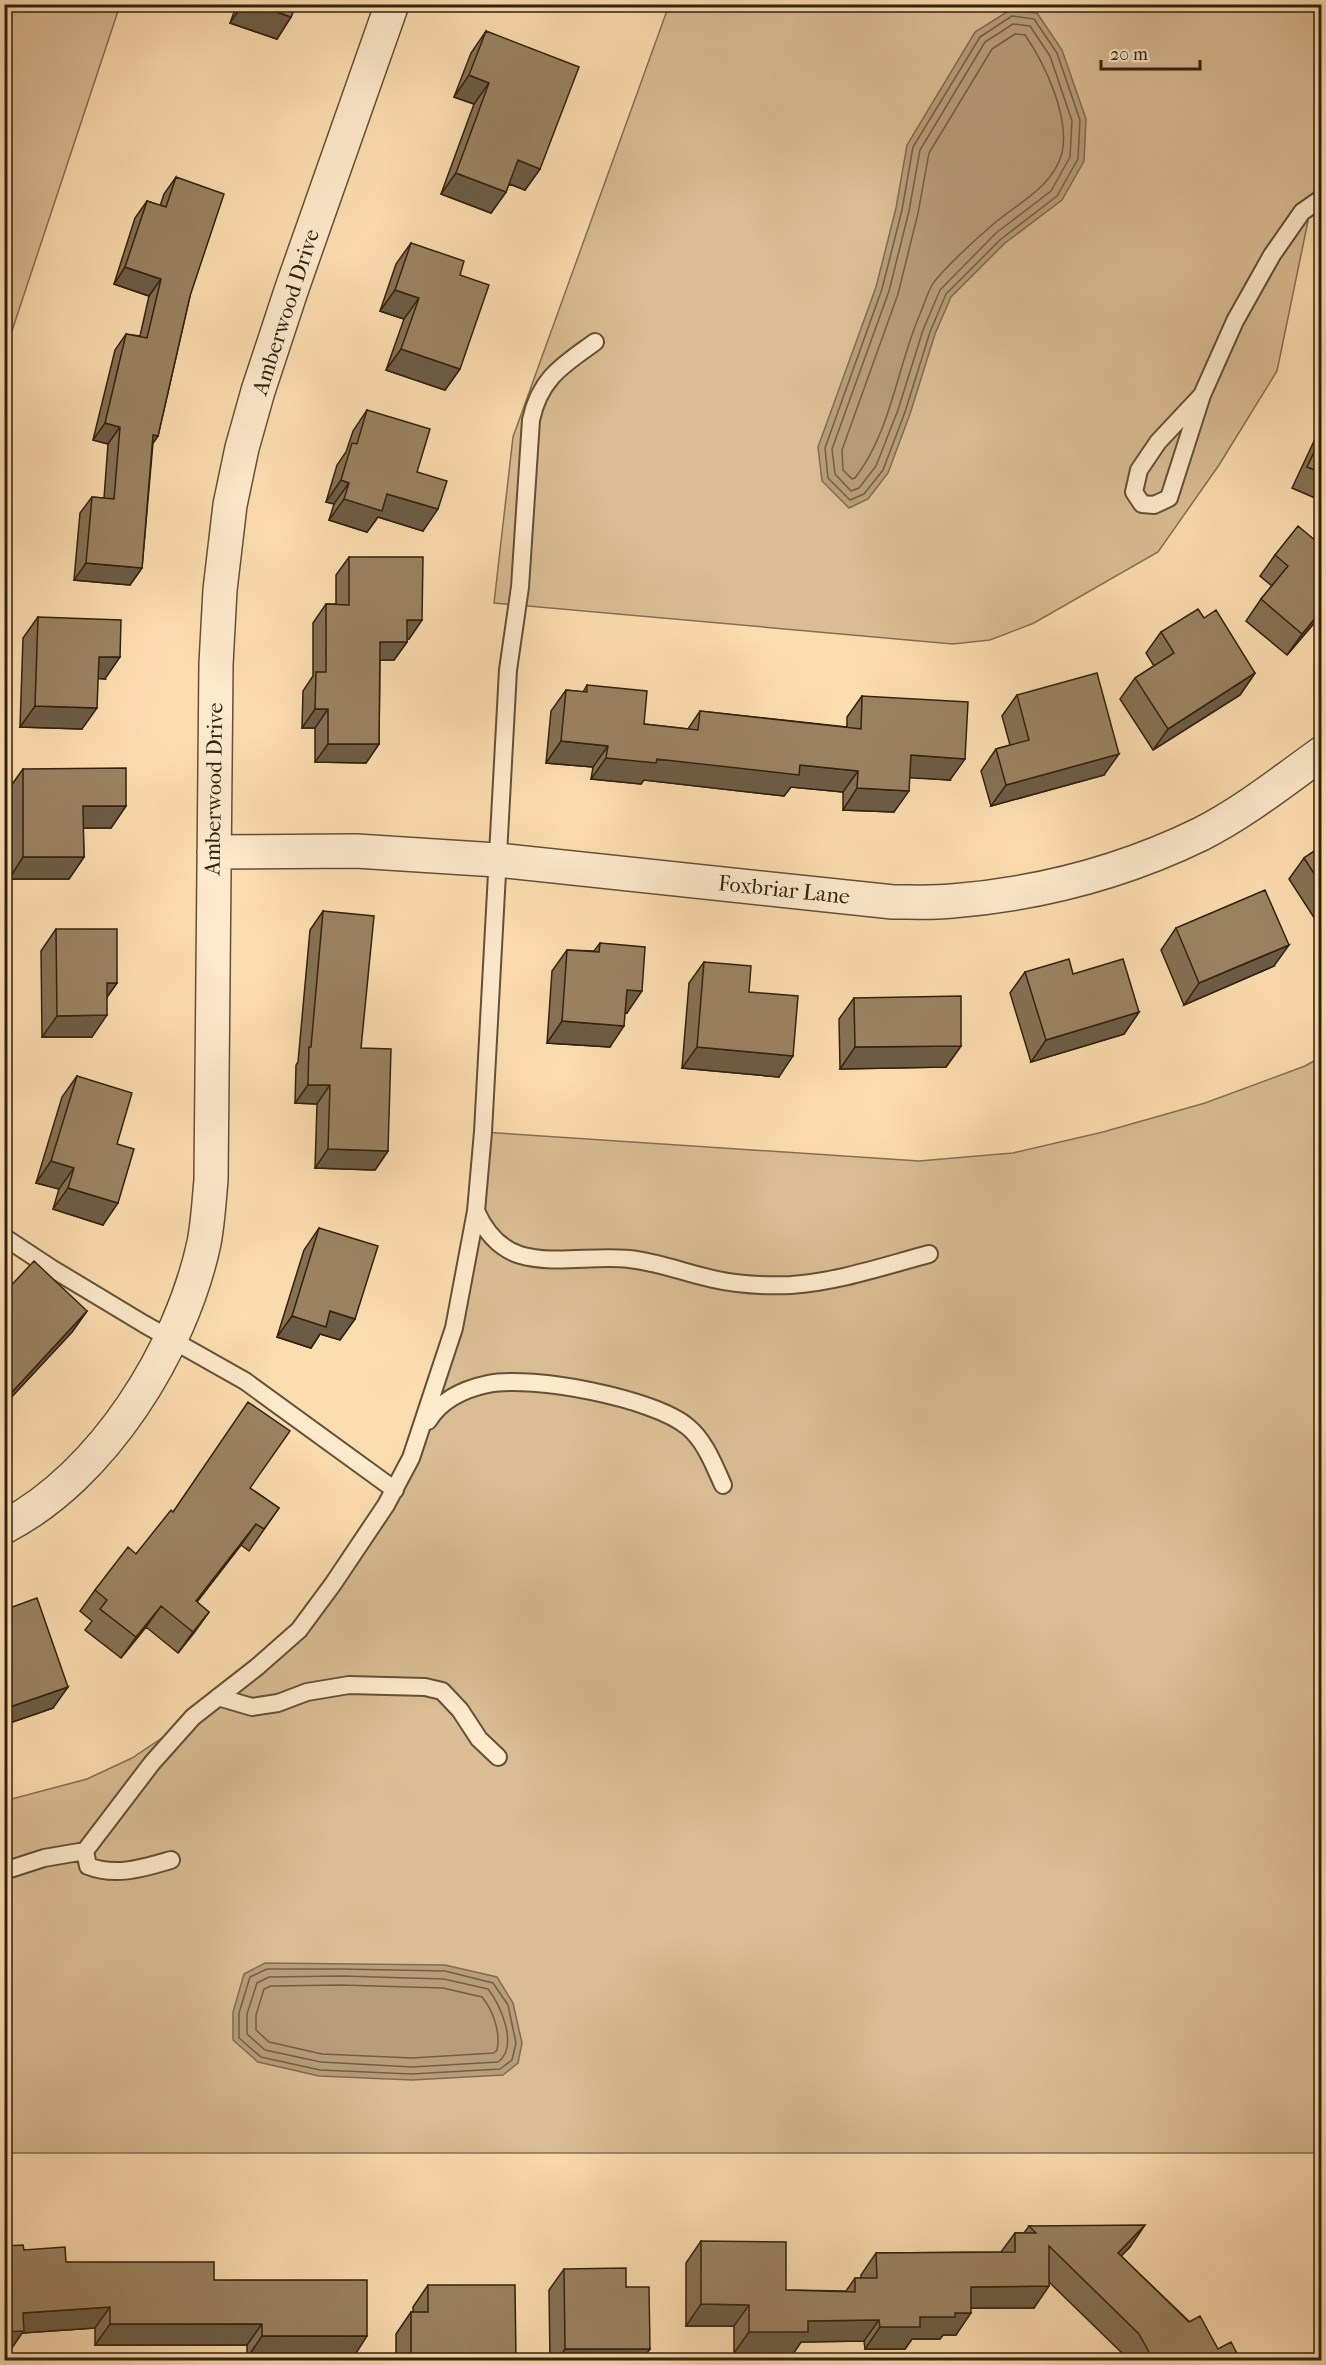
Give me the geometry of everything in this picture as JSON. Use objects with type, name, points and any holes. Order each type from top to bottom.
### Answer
[{"type":"street","name":"Amberwood Drive","points":[[4,1527],[51,1497],[93,1457],[122,1423],[158,1364],[184,1306],[201,1254],[211,1179],[216,653],[224,548],[232,493],[249,425],[289,298],[392,4]]},
{"type":"street","name":"Foxbriar Lane","points":[[214,852],[356,851],[497,860],[893,902],[951,902],[1014,893],[1083,879],[1145,859],[1202,833],[1257,800],[1322,753]]},
{"type":"lane","points":[[1202,395],[1158,442],[1140,470],[1134,492],[1142,504],[1154,505],[1169,498],[1202,395],[1235,321],[1272,255],[1302,212],[1322,198]]},
{"type":"lane","points":[[4,1871],[44,1858],[85,1851],[152,1763],[193,1717],[299,1630],[333,1584],[395,1490],[411,1458],[454,1328],[476,1211],[483,1132],[508,670],[520,587],[531,420],[535,399],[556,370],[595,342]]},
{"type":"lane","points":[[476,1211],[483,1228],[499,1244],[519,1255],[552,1260],[606,1257],[633,1260],[715,1280],[746,1285],[792,1285],[828,1280],[929,1254]]},
{"type":"lane","points":[[4,1237],[51,1268],[245,1381],[395,1490]]},
{"type":"lane","points":[[419,1434],[437,1407],[454,1395],[489,1384],[531,1382],[596,1393],[661,1411],[688,1427],[710,1455],[723,1485]]},
{"type":"lane","points":[[218,1697],[252,1707],[278,1704],[307,1692],[349,1685],[425,1687],[442,1691],[460,1710],[479,1739],[498,1757]]},
{"type":"lane","points":[[85,1851],[88,1866],[101,1871],[129,1871],[171,1860]]},
{"type":"shaded area","points":[[4,5],[120,5],[5,352]]},
{"type":"shaded area","points":[[669,5],[1321,5],[1321,158],[1277,371],[1219,465],[1158,552],[1034,623],[990,640],[953,644],[494,603],[513,437]]},
{"type":"shaded area","points":[[1321,1057],[1321,2153],[5,2153],[4,1801],[87,1779],[132,1758],[193,1717],[299,1630],[386,1505],[454,1328],[483,1132],[919,1161],[1013,1153],[1103,1132],[1205,1103],[1305,1066]]},
{"type":"water","points":[[1010,10],[1037,13],[1062,50],[1086,119],[1084,161],[1062,200],[1005,243],[951,297],[935,334],[910,414],[888,473],[868,499],[849,508],[822,481],[818,447],[876,287],[896,208],[907,145],[975,32]]},
{"type":"water","points":[[265,1963],[445,1965],[497,1977],[513,2003],[522,2043],[518,2063],[503,2075],[412,2080],[319,2076],[258,2062],[233,2040],[233,2012],[244,1974]]},
{"type":"building","points":[[254,4],[296,4],[291,17]]},
{"type":"building","points":[[486,31],[579,67],[540,169],[518,160],[506,192],[456,173],[489,83],[469,75]]},
{"type":"building","points":[[176,177],[224,194],[190,296],[158,436],[153,435],[142,568],[86,563],[92,497],[114,499],[120,427],[105,423],[126,334],[147,338],[161,279],[125,267],[147,201],[166,207]]},
{"type":"building","points":[[411,243],[464,261],[460,275],[489,285],[460,369],[401,349],[419,298],[395,290]]},
{"type":"building","points":[[367,410],[430,429],[417,472],[447,481],[438,509],[387,494],[382,511],[344,499],[349,483],[341,480],[352,443],[357,444]]},
{"type":"building","points":[[1322,435],[1322,473],[1307,467]]},
{"type":"building","points":[[1298,526],[1316,541],[1322,535],[1322,610],[1302,634],[1261,599],[1288,566],[1275,555]]},
{"type":"building","points":[[349,557],[423,557],[422,620],[407,620],[407,642],[380,642],[379,744],[328,744],[328,709],[315,709],[316,672],[326,672],[326,604],[349,605]]},
{"type":"building","points":[[1198,609],[1204,618],[1216,610],[1255,673],[1168,729],[1135,678],[1174,653],[1161,632]]},
{"type":"building","points":[[38,617],[121,620],[120,657],[99,657],[97,708],[35,706]]},
{"type":"building","points":[[1097,673],[1119,754],[1006,785],[996,749],[1029,740],[1017,695]]},
{"type":"building","points":[[587,685],[647,691],[644,724],[698,730],[700,711],[861,729],[862,696],[968,702],[965,759],[911,755],[909,791],[857,788],[858,771],[800,765],[799,775],[657,759],[656,763],[606,758],[608,746],[561,741],[566,690],[587,692]]},
{"type":"building","points":[[126,768],[126,806],[83,806],[84,857],[23,857],[23,769]]},
{"type":"building","points":[[1322,846],[1322,886],[1304,858]]},
{"type":"building","points":[[1265,890],[1289,945],[1199,983],[1176,928]]},
{"type":"building","points":[[323,911],[374,916],[361,1048],[391,1049],[388,1151],[328,1149],[330,1085],[308,1085],[309,1047],[311,1047]]},
{"type":"building","points":[[56,929],[117,929],[117,983],[107,983],[107,1015],[57,1016]]},
{"type":"building","points":[[600,943],[645,947],[642,991],[627,990],[624,1026],[562,1021],[567,950],[599,952]]},
{"type":"building","points":[[1069,959],[1073,974],[1123,959],[1139,1012],[1046,1040],[1025,972]]},
{"type":"building","points":[[704,962],[751,966],[749,992],[798,996],[793,1056],[697,1047]]},
{"type":"building","points":[[961,996],[961,1046],[855,1047],[854,998]]},
{"type":"building","points":[[77,1076],[132,1093],[117,1144],[134,1149],[118,1203],[68,1188],[74,1168],[51,1161]]},
{"type":"building","points":[[319,1228],[378,1246],[355,1319],[330,1311],[326,1327],[292,1316]]},
{"type":"building","points":[[34,1261],[87,1311],[13,1391],[4,1383],[4,1293]]},
{"type":"building","points":[[248,1402],[290,1431],[250,1488],[279,1508],[264,1529],[256,1524],[196,1601],[209,1612],[193,1632],[161,1606],[136,1637],[100,1609],[107,1600],[95,1590],[128,1547],[136,1554],[171,1510],[173,1512]]},
{"type":"building","points":[[37,1598],[68,1687],[4,1709],[4,1638],[9,1637],[4,1625],[4,1610]]},
{"type":"building","points":[[1145,2225],[1118,2253],[1189,2322],[1200,2316],[1218,2349],[1231,2342],[1241,2361],[1154,2361],[1139,2334],[1049,2246],[1049,2286],[971,2287],[971,2313],[955,2313],[955,2317],[920,2317],[920,2327],[880,2327],[879,2320],[808,2321],[808,2332],[749,2332],[749,2305],[701,2304],[701,2241],[786,2242],[786,2290],[855,2292],[855,2278],[877,2278],[876,2253],[1015,2252],[1015,2233],[1036,2233],[1029,2226]]},
{"type":"building","points":[[23,2245],[24,2250],[65,2247],[66,2262],[214,2262],[214,2280],[367,2280],[367,2336],[262,2336],[262,2324],[110,2324],[110,2307],[23,2313],[24,2331],[4,2332],[4,2246]]},
{"type":"building","points":[[626,2268],[626,2287],[649,2287],[650,2349],[565,2349],[564,2269]]},
{"type":"building","points":[[428,2285],[515,2285],[516,2361],[411,2361],[411,2312],[428,2312]]}]
